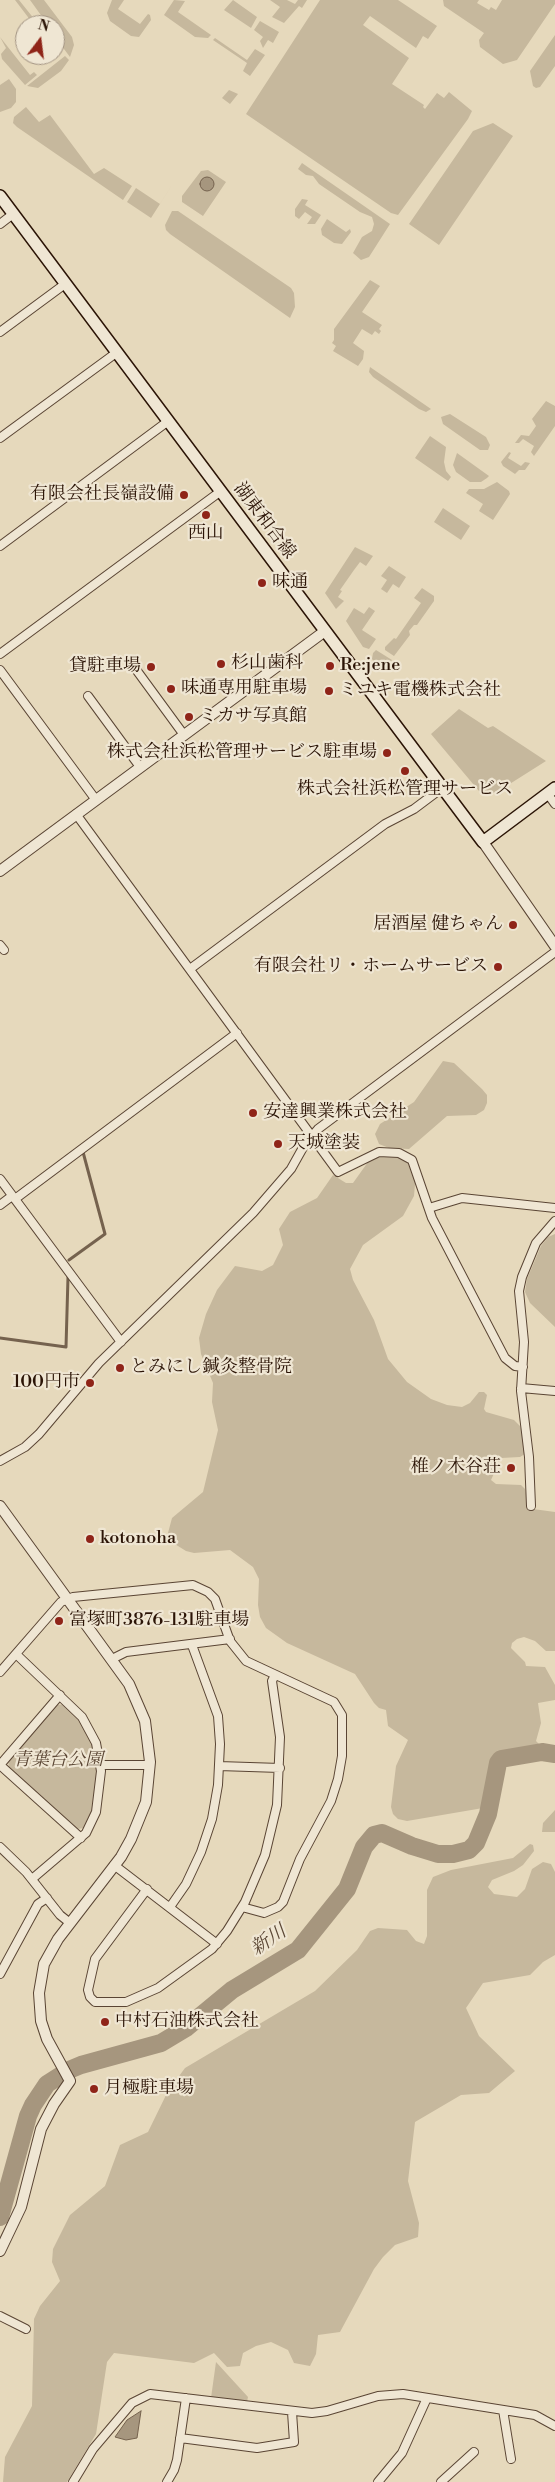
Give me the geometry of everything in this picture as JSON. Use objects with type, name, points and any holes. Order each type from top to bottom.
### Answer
[{"type":"main road","name":"湖東和合線","points":[[0,196],[482,842]]},
{"type":"main road","points":[[482,842],[551,791]]},
{"type":"street","points":[[0,224],[13,214]]},
{"type":"street","points":[[0,332],[65,284]]},
{"type":"street","points":[[0,438],[116,353]]},
{"type":"street","points":[[0,546],[167,422]]},
{"type":"street","points":[[0,654],[221,491]]},
{"type":"street","points":[[0,871],[325,631]]},
{"type":"street","points":[[132,664],[184,734]]},
{"type":"street","points":[[0,670],[96,800]]},
{"type":"street","points":[[88,696],[140,767]]},
{"type":"street","points":[[190,969],[385,824],[414,809],[442,788]]},
{"type":"street","points":[[551,791],[555,804]]},
{"type":"street","points":[[76,814],[338,1172],[379,1152],[389,1151],[406,1155],[416,1166],[428,1208],[505,1358],[515,1366],[523,1367]]},
{"type":"street","points":[[482,842],[555,946]]},
{"type":"street","points":[[0,1461],[25,1447],[39,1434],[93,1369],[253,1213],[291,1169],[312,1135],[325,1123],[555,952]]},
{"type":"street","points":[[0,1205],[14,1197],[237,1033]]},
{"type":"street","points":[[0,1179],[121,1342]]},
{"type":"street","points":[[428,1208],[462,1198],[555,1208]]},
{"type":"street","points":[[531,1506],[529,1457],[521,1388],[524,1334],[519,1299],[520,1284],[536,1243],[555,1221]]},
{"type":"street","points":[[521,1388],[555,1391]]},
{"type":"street","points":[[0,1506],[129,1684],[142,1712],[149,1741],[150,1765],[148,1792],[142,1816],[131,1839],[48,1956],[39,1993],[44,2030],[67,2075],[68,2084],[54,2104],[41,2129],[22,2207],[0,2251]]},
{"type":"street","points":[[0,1672],[61,1602],[78,1596],[192,1585],[201,1588],[215,1598],[234,1648],[246,1661],[328,1698],[339,1708],[343,1723],[340,1768],[331,1801],[300,1860],[283,1902],[278,1908],[264,1913],[242,1907]]},
{"type":"street","points":[[112,1659],[126,1652],[230,1639]]},
{"type":"street","points":[[170,1908],[190,1876],[207,1836],[216,1802],[219,1766],[218,1716],[192,1645]]},
{"type":"street","points":[[16,1654],[82,1717],[96,1743],[101,1765],[101,1785],[96,1812],[91,1825],[81,1838],[32,1879]]},
{"type":"street","points":[[146,1890],[94,1959],[88,1979],[88,1990],[90,1997],[95,2002],[126,2002],[148,1994],[217,1944],[242,1907],[260,1871],[277,1805],[280,1768],[279,1722],[272,1681],[275,1674]]},
{"type":"street","points":[[60,1695],[0,1765],[81,1838]]},
{"type":"street","points":[[101,1765],[150,1765]]},
{"type":"street","points":[[219,1766],[280,1768]]},
{"type":"street","points":[[0,1847],[32,1879],[60,1916],[70,1923]]},
{"type":"street","points":[[114,1865],[217,1944]]},
{"type":"street","points":[[0,1974],[38,1904],[47,1898]]},
{"type":"street","points":[[0,2316],[26,2329]]},
{"type":"street","points":[[72,2482],[102,2437],[137,2398],[150,2394],[292,2412],[319,2413],[390,2394],[535,2415],[555,2426]]},
{"type":"street","points":[[167,2482],[174,2470],[186,2398]]},
{"type":"street","points":[[378,2482],[402,2453],[427,2398]]},
{"type":"street","points":[[503,2410],[511,2459]]},
{"type":"street","points":[[180,2438],[257,2448],[294,2442],[292,2412]]},
{"type":"street","points":[[441,2482],[474,2452]]},
{"type":"green space","points":[[15,0],[19,0],[31,15],[26,15]]},
{"type":"green space","points":[[30,0],[44,0],[55,15],[41,15]]},
{"type":"green space","points":[[112,0],[124,0],[118,9],[140,24],[148,14],[150,15],[151,20],[139,37],[131,36],[110,21],[107,13]]},
{"type":"green space","points":[[174,0],[185,1],[178,12],[211,35],[208,38],[195,37],[164,15]]},
{"type":"green space","points":[[233,0],[257,17],[251,28],[224,10]]},
{"type":"green space","points":[[270,0],[287,0],[295,4],[298,0],[307,0],[302,8],[299,6],[284,23],[272,17],[280,7]]},
{"type":"green space","points":[[320,0],[398,0],[437,26],[428,39],[423,36],[416,48],[370,16],[363,25],[409,58],[392,84],[424,105],[425,109],[437,93],[444,98],[449,92],[472,111],[398,215],[391,213],[246,114]]},
{"type":"green space","points":[[443,0],[479,0],[477,3],[489,10],[491,7],[496,10],[502,0],[555,0],[555,4],[517,60],[503,64],[480,47],[479,40],[484,33],[444,6]]},
{"type":"green space","points":[[260,21],[279,32],[273,43],[268,40],[263,48],[260,41],[263,37],[254,30]]},
{"type":"green space","points":[[65,28],[72,37],[74,45],[70,57],[65,50]]},
{"type":"green space","points":[[555,35],[555,66],[540,87],[536,88],[533,86],[530,71]]},
{"type":"green space","points":[[0,37],[15,56],[15,65],[22,65],[30,75],[34,72],[37,75],[25,85],[2,59],[1,54],[6,48]]},
{"type":"green space","points":[[215,38],[247,60],[255,49],[265,55],[250,76],[243,71],[247,63],[213,40]]},
{"type":"green space","points":[[65,56],[69,60],[61,71],[38,88],[27,86],[54,65],[65,65]]},
{"type":"green space","points":[[9,79],[16,89],[16,102],[11,108],[0,112],[0,85]]},
{"type":"green space","points":[[229,90],[238,94],[230,104],[222,98]]},
{"type":"green space","points":[[26,107],[39,122],[50,115],[94,174],[104,168],[132,186],[123,200],[17,127],[13,123],[14,117]]},
{"type":"green space","points":[[493,123],[513,136],[439,245],[409,224],[473,131]]},
{"type":"green space","points":[[302,163],[390,224],[369,257],[361,260],[353,253],[362,237],[372,231],[374,224],[372,217],[360,212],[319,184],[313,176],[306,175],[298,169]]},
{"type":"green space","points":[[208,170],[226,182],[203,216],[182,202],[182,196],[201,171]]},
{"type":"green space","points":[[136,188],[160,204],[151,218],[127,202]]},
{"type":"green space","points":[[302,199],[308,200],[305,205],[321,215],[315,224],[307,224],[312,217],[305,212],[299,219],[295,216],[295,209]]},
{"type":"green space","points":[[172,211],[178,211],[291,288],[294,293],[295,307],[290,318],[170,234],[166,230],[165,225]]},
{"type":"green space","points":[[327,219],[346,232],[350,229],[351,232],[342,244],[334,243],[322,235],[321,229]]},
{"type":"green space","points":[[370,280],[380,286],[362,312],[382,325],[379,329],[381,331],[379,334],[375,331],[372,335],[362,329],[353,343],[364,351],[363,359],[358,366],[333,351],[336,346],[332,343],[334,340],[334,329]]},
{"type":"green space","points":[[370,367],[431,409],[426,412],[419,409],[373,377],[369,372]]},
{"type":"green space","points":[[546,401],[555,406],[555,426],[534,456],[531,452],[534,446],[523,439],[519,443],[515,443],[521,435],[529,436],[536,426],[532,419]]},
{"type":"green space","points":[[450,414],[486,437],[490,445],[488,450],[480,450],[443,424],[441,417]]},
{"type":"green space","points":[[430,436],[446,447],[444,462],[446,471],[451,477],[448,481],[415,458]]},
{"type":"green space","points":[[509,452],[511,453],[508,458],[521,466],[525,462],[530,463],[525,470],[519,470],[515,474],[503,466],[501,462]]},
{"type":"green space","points":[[457,453],[489,476],[481,482],[470,482],[456,472],[453,465]]},
{"type":"green space","points":[[497,482],[509,491],[510,494],[493,520],[479,511],[483,504],[466,493],[469,489],[484,489]]},
{"type":"green space","points":[[443,508],[470,526],[461,540],[434,522]]},
{"type":"green space","points":[[355,547],[373,556],[366,566],[360,562],[340,590],[342,591],[338,597],[344,601],[336,609],[325,593]]},
{"type":"green space","points":[[389,566],[406,577],[399,588],[393,584],[387,593],[381,589],[387,580],[381,576]]},
{"type":"green space","points":[[422,588],[434,596],[434,601],[417,625],[414,625],[409,631],[410,635],[394,656],[385,650],[385,647],[394,638],[396,639],[421,603],[414,598]]},
{"type":"green space","points":[[369,607],[375,611],[362,630],[376,639],[369,649],[363,647],[346,621],[354,608],[364,614]]},
{"type":"green space","points":[[376,650],[392,660],[385,670],[380,669],[372,659],[373,653]]},
{"type":"green space","points":[[459,709],[488,728],[493,726],[546,761],[497,792],[490,794],[479,791],[431,734]]},
{"type":"green space","points":[[443,1061],[454,1063],[482,1089],[487,1095],[487,1103],[484,1110],[476,1115],[447,1116],[409,1149],[389,1148],[379,1144],[375,1134],[380,1124],[414,1102]]},
{"type":"green space","points":[[380,1155],[398,1156],[409,1162],[414,1173],[414,1196],[403,1216],[363,1245],[350,1269],[353,1280],[374,1320],[388,1359],[407,1382],[431,1399],[447,1405],[462,1407],[470,1403],[479,1392],[484,1392],[487,1395],[484,1409],[486,1412],[514,1420],[520,1426],[525,1454],[520,1457],[501,1458],[491,1480],[496,1484],[521,1485],[525,1489],[529,1506],[533,1509],[555,1512],[555,1651],[546,1651],[535,1641],[524,1637],[512,1643],[511,1648],[525,1662],[526,1666],[545,1667],[555,1685],[555,1700],[538,1703],[541,1723],[536,1741],[541,1746],[499,1756],[494,1762],[488,1800],[483,1808],[407,1821],[398,1819],[393,1814],[391,1807],[396,1766],[408,1740],[388,1726],[386,1710],[379,1708],[374,1703],[355,1674],[287,1643],[266,1628],[260,1617],[258,1605],[259,1579],[253,1567],[230,1550],[194,1553],[186,1551],[170,1541],[168,1533],[172,1518],[203,1492],[218,1430],[212,1402],[213,1383],[201,1354],[199,1338],[206,1314],[217,1290],[235,1266],[262,1271],[273,1265],[283,1245],[279,1229],[290,1212],[317,1198],[333,1175],[346,1183],[353,1183],[368,1162]]},
{"type":"green space","points":[[555,1234],[555,1327],[530,1303],[525,1292],[527,1279],[541,1246],[548,1237]]},
{"type":"green space","name":"青葉台公園","points":[[65,1704],[79,1720],[92,1744],[98,1771],[92,1811],[84,1828],[77,1829],[9,1768],[8,1761],[57,1705]]},
{"type":"green space","points":[[555,1810],[555,1832],[542,1832],[543,1823]]},
{"type":"green space","points":[[530,1844],[533,1845],[534,1851],[523,1865],[492,1880],[488,1887],[494,1894],[517,1897],[525,1889],[532,1869],[543,1862],[551,1864],[555,1872],[555,1955],[543,1962],[530,1975],[483,1983],[466,2008],[479,2036],[515,2071],[489,2093],[461,2095],[415,2122],[408,2181],[419,2223],[418,2237],[395,2245],[383,2257],[374,2269],[340,2332],[318,2335],[316,2354],[310,2366],[294,2363],[288,2350],[271,2342],[256,2346],[243,2353],[240,2366],[227,2367],[214,2353],[194,2363],[114,2353],[107,2362],[96,2434],[67,2482],[3,2482],[5,2457],[32,2406],[34,2319],[40,2306],[60,2281],[52,2262],[53,2249],[70,2215],[105,2186],[120,2145],[148,2132],[168,2091],[185,2068],[315,1991],[357,1950],[370,1931],[378,1928],[407,1930],[416,1941],[424,1944],[427,1936],[427,1890],[433,1877],[451,1870],[513,1858]]},
{"type":"green space","points":[[216,2362],[248,2397],[247,2402],[211,2398]]},
{"type":"shaded area","points":[[204,177],[210,177],[214,184],[210,191],[204,191],[200,187],[200,181]]},
{"type":"shaded area","points":[[141,2411],[137,2438],[126,2440],[115,2437],[127,2420]]},
{"type":"waterway","points":[[69,1260],[105,1234],[83,1152]]},
{"type":"waterway","points":[[0,1338],[66,1347],[68,1277]]},
{"type":"waterway","name":"新川","points":[[0,2217],[28,2116],[47,2084],[81,2065],[161,2043],[186,2028],[232,1990],[298,1950],[347,1889],[364,1847],[374,1835],[382,1833],[412,1846],[438,1854],[453,1854],[469,1850],[476,1843],[488,1814],[498,1763],[501,1759],[542,1752],[555,1754]]},
{"type":"place","name":"有限会社長嶺設備","points":[[184,495]]},
{"type":"place","name":"西山","points":[[206,515]]},
{"type":"place","name":"味通","points":[[262,583]]},
{"type":"place","name":"杉山歯科","points":[[221,664]]},
{"type":"place","name":"Re:jene","points":[[330,666]]},
{"type":"place","name":"貸駐車場","points":[[151,667]]},
{"type":"place","name":"味通専用駐車場","points":[[171,689]]},
{"type":"place","name":"ミユキ電機株式会社","points":[[329,691]]},
{"type":"place","name":"ミカサ写真館","points":[[189,717]]},
{"type":"place","name":"株式会社浜松管理サービス駐車場","points":[[387,753]]},
{"type":"place","name":"株式会社浜松管理サービス","points":[[405,771]]},
{"type":"place","name":"居酒屋 健ちゃん","points":[[513,925]]},
{"type":"place","name":"有限会社リ・ホームサービス","points":[[498,967]]},
{"type":"place","name":"安達興業株式会社","points":[[253,1113]]},
{"type":"place","name":"天城塗装","points":[[278,1144]]},
{"type":"place","name":"とみにし鍼灸整骨院","points":[[120,1368]]},
{"type":"place","name":"100円市","points":[[90,1383]]},
{"type":"place","name":"椎ノ木谷荘","points":[[511,1468]]},
{"type":"place","name":"kotonoha","points":[[90,1539]]},
{"type":"place","name":"富塚町3876-131駐車場","points":[[59,1621]]},
{"type":"place","name":"中村石油株式会社","points":[[105,2022]]},
{"type":"place","name":"月極駐車場","points":[[94,2089]]}]
